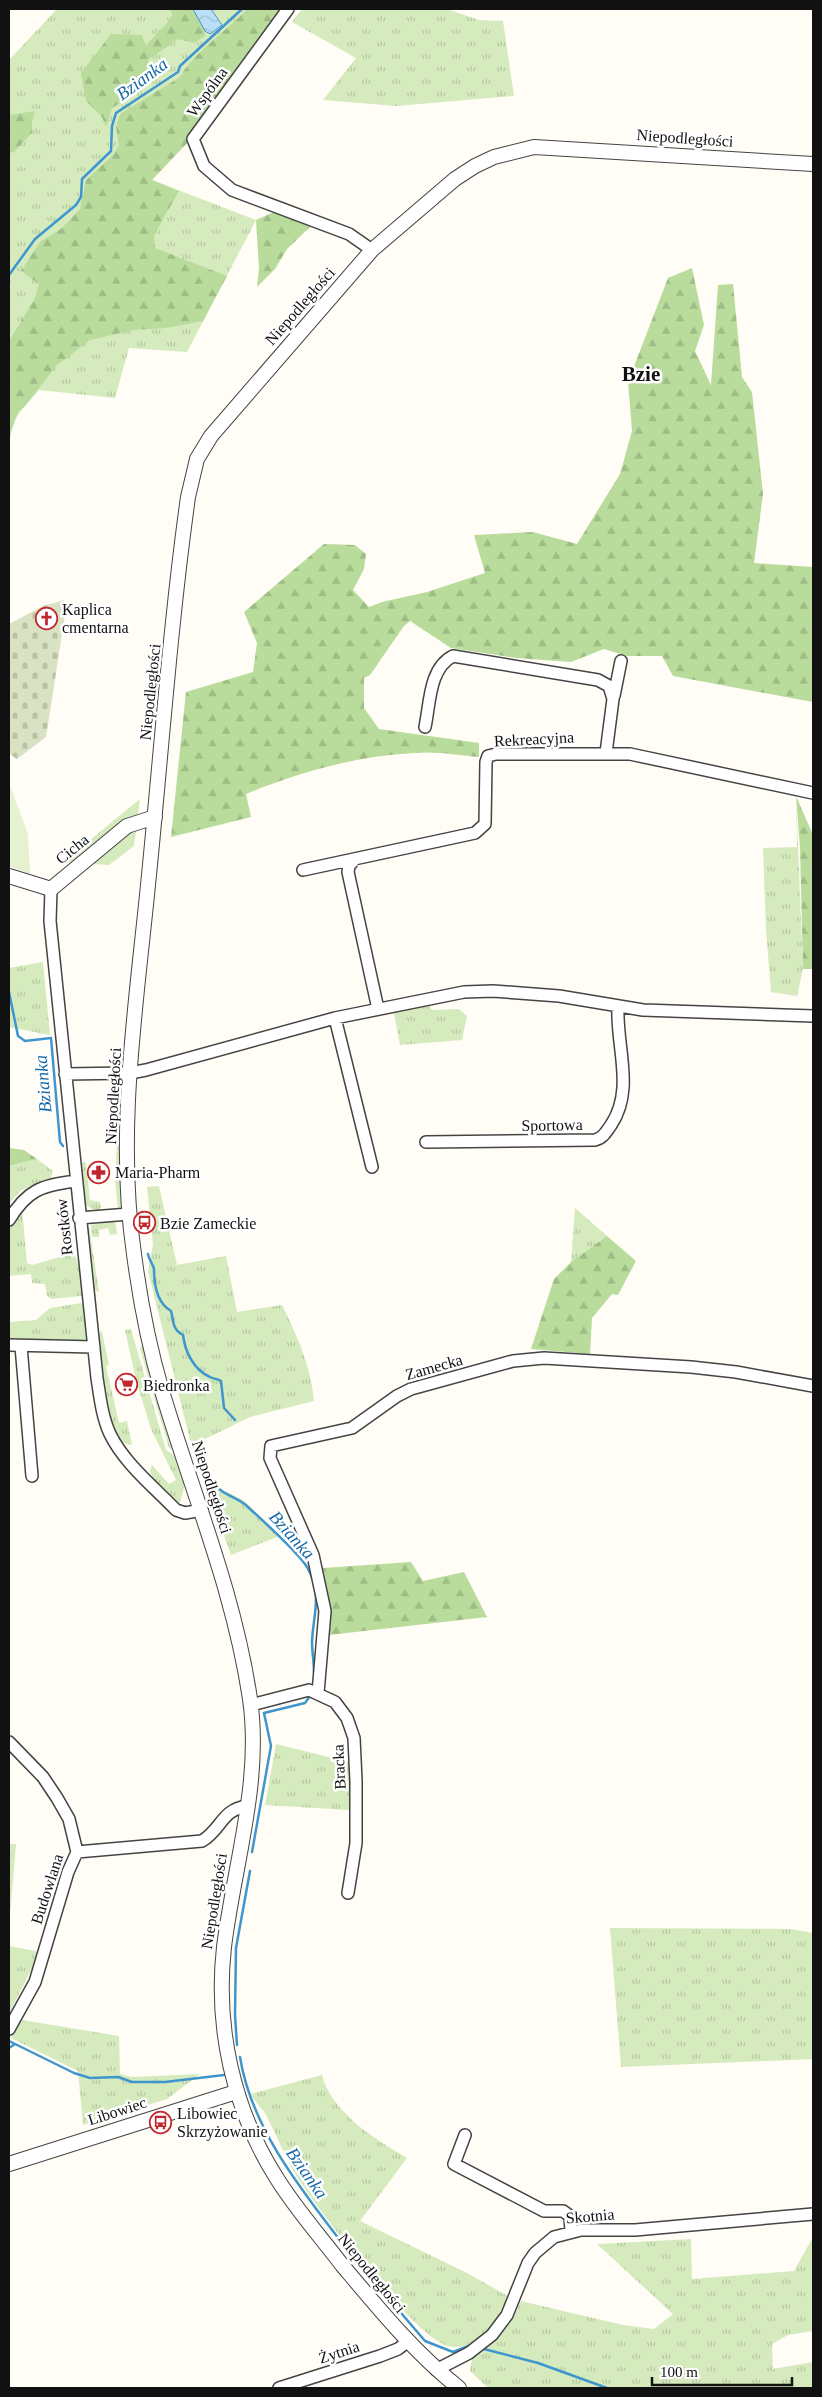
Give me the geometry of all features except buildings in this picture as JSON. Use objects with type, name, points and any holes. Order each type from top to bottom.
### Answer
[{"type":"street","name":"Wspólna","points":[[288,9],[193,139],[204,166],[232,190],[349,234],[372,250]]},
{"type":"street","name":"Niepodległości","points":[[459,2388],[436,2370],[407,2342],[334,2254],[276,2178],[258,2145],[236,2092],[224,2035],[222,1968],[247,1806],[253,1748],[251,1705],[232,1612],[219,1562],[162,1390],[153,1354],[136,1272],[129,1214],[127,1139],[130,1073],[184,524],[192,475],[197,459],[220,424],[372,250],[455,179],[475,166],[516,151],[534,147],[813,164]]},
{"type":"street","points":[[425,727],[436,671],[445,660],[453,656],[598,680],[609,686],[613,699]]},
{"type":"street","points":[[606,753],[613,699],[621,661]]},
{"type":"street","name":"Rekreacyjna","points":[[303,870],[475,833],[485,824],[486,762],[488,756],[496,754],[606,753],[663,760],[813,793]]},
{"type":"street","name":"Cicha","points":[[9,876],[51,889],[127,826],[155,817]]},
{"type":"street","points":[[355,859],[349,866],[348,872],[378,1009]]},
{"type":"street","name":"Rostków","points":[[51,889],[50,921],[79,1218],[104,1414],[110,1434],[119,1449],[176,1510],[185,1513],[202,1510]]},
{"type":"street","points":[[65,1074],[130,1073],[336,1018],[464,992],[493,991],[559,996],[618,1007],[813,1016]]},
{"type":"street","name":"Sportowa","points":[[426,1142],[594,1140],[600,1138],[617,1115],[623,1095],[622,1063],[617,1031],[618,1007]]},
{"type":"street","points":[[336,1018],[372,1167]]},
{"type":"street","points":[[9,1220],[23,1199],[40,1188],[50,1184],[76,1181]]},
{"type":"street","points":[[79,1218],[129,1214]]},
{"type":"street","points":[[9,1345],[94,1347]]},
{"type":"street","points":[[21,1346],[32,1476]]},
{"type":"street","name":"Zamecka","points":[[318,1693],[325,1612],[313,1555],[270,1458],[271,1446],[352,1428],[397,1396],[411,1389],[530,1358],[691,1366],[813,1386]]},
{"type":"street","points":[[251,1705],[309,1690],[318,1693]]},
{"type":"street","name":"Bracka","points":[[318,1693],[335,1702],[347,1718],[354,1738],[356,1843],[348,1893]]},
{"type":"street","name":"Budowlana","points":[[9,1742],[42,1777],[57,1798],[69,1819],[77,1852],[68,1872],[35,1982],[9,2029]]},
{"type":"street","points":[[77,1852],[202,1841],[209,1837],[228,1812],[247,1806]]},
{"type":"street","name":"Libowiec","points":[[9,2164],[236,2092]]},
{"type":"street","points":[[465,2136],[454,2164],[544,2210],[563,2211],[570,2216],[571,2232]]},
{"type":"street","name":"Skotnia","points":[[436,2370],[469,2353],[492,2335],[507,2315],[523,2274],[535,2253],[554,2237],[571,2232],[635,2230],[813,2214]]},
{"type":"street","name":"Żytnia","points":[[279,2388],[380,2356],[407,2342]]},
{"type":"green space","points":[[57,9],[289,9],[188,142],[152,180],[256,220],[187,352],[129,348],[115,398],[39,390],[14,422],[9,450],[9,60]]},
{"type":"green space","points":[[170,9],[193,9],[205,31],[205,36],[194,43],[178,39],[148,60],[153,82],[112,108],[106,127],[102,117],[86,101],[81,73],[111,34],[142,35],[145,46],[173,17]]},
{"type":"green space","points":[[247,9],[285,9],[188,142],[152,180],[179,191],[154,235],[155,248],[227,276],[203,321],[166,328],[134,330],[90,340],[57,365],[25,406],[18,412],[10,435],[9,450],[9,341],[35,298],[39,284],[21,271],[40,242],[62,228],[80,209],[86,180],[113,155],[119,145],[116,127],[120,114],[180,77],[193,59]]},
{"type":"green space","points":[[302,9],[447,9],[479,20],[503,21],[514,96],[396,106],[323,100],[356,58],[292,22]]},
{"type":"green space","points":[[35,111],[32,133],[14,152],[9,153],[9,115]]},
{"type":"green space","points":[[274,212],[311,226],[287,249],[275,269],[257,287],[259,268],[256,220]]},
{"type":"green space","points":[[692,268],[704,325],[695,351],[711,385],[718,285],[733,284],[742,377],[752,392],[763,494],[754,563],[813,567],[813,702],[673,676],[662,656],[627,656],[604,649],[571,662],[516,658],[451,648],[410,621],[404,626],[370,675],[364,678],[364,708],[379,729],[479,743],[479,757],[414,753],[349,761],[328,766],[246,794],[251,817],[171,837],[186,692],[253,672],[257,643],[244,612],[324,544],[355,545],[366,554],[364,569],[353,590],[369,607],[382,602],[427,592],[485,573],[474,535],[533,532],[577,544],[620,474],[632,431],[628,382],[668,278]]},
{"type":"green space","points":[[64,600],[65,615],[46,737],[17,759],[9,754],[9,624],[43,606]]},
{"type":"green space","points":[[9,783],[28,834],[30,874],[9,866]]},
{"type":"green space","points":[[796,796],[803,969],[797,996],[771,992],[766,930],[763,848],[797,847]]},
{"type":"green space","points":[[796,796],[813,835],[813,969],[803,969],[800,848]]},
{"type":"green space","points":[[140,799],[134,846],[109,865],[63,862]]},
{"type":"green space","points":[[43,962],[50,1035],[9,1027],[9,968]]},
{"type":"green space","points":[[429,1006],[432,1010],[459,1009],[467,1016],[462,1040],[400,1045],[394,1013]]},
{"type":"green space","points":[[117,1143],[121,1145],[123,1205],[118,1209],[115,1181]]},
{"type":"green space","points":[[9,1148],[24,1150],[37,1159],[9,1166]]},
{"type":"green space","points":[[37,1159],[53,1171],[51,1178],[20,1191],[9,1204],[9,1166]]},
{"type":"green space","points":[[78,1163],[86,1163],[90,1200],[100,1202],[101,1207],[99,1210],[92,1209],[83,1200]]},
{"type":"green space","points":[[159,1186],[177,1265],[226,1256],[237,1312],[282,1305],[303,1351],[310,1376],[314,1401],[250,1417],[199,1442],[209,1483],[243,1500],[280,1536],[231,1555],[191,1444],[148,1271],[153,1244],[147,1187]]},
{"type":"green space","points":[[20,1208],[22,1208],[27,1263],[32,1265],[74,1253],[82,1273],[83,1294],[81,1296],[51,1299],[47,1296],[45,1284],[32,1283],[31,1274],[9,1276],[9,1228]]},
{"type":"green space","points":[[575,1208],[607,1236],[571,1262]]},
{"type":"green space","points":[[115,1220],[117,1234],[110,1235],[108,1228],[99,1230],[99,1237],[92,1237],[91,1225]]},
{"type":"green space","points":[[89,1226],[99,1292],[92,1289],[87,1229]]},
{"type":"green space","points":[[607,1236],[636,1261],[618,1295],[612,1294],[592,1318],[590,1354],[531,1349],[554,1279],[571,1262]]},
{"type":"green space","points":[[82,1303],[84,1305],[87,1340],[85,1343],[9,1343],[9,1322],[36,1320],[50,1308]]},
{"type":"green space","points":[[104,1329],[102,1332],[109,1365],[106,1366],[119,1423],[127,1421],[132,1445],[121,1441],[113,1430],[108,1416],[102,1379],[99,1334]]},
{"type":"green space","points":[[131,1329],[166,1450],[175,1456],[185,1484],[179,1507],[155,1483],[150,1471],[152,1465],[169,1484],[176,1480],[151,1429],[136,1380],[125,1330]]},
{"type":"green space","points":[[142,1345],[150,1362],[178,1453],[169,1448],[140,1349]]},
{"type":"green space","points":[[411,1562],[423,1581],[464,1572],[487,1617],[329,1635],[331,1610],[323,1568]]},
{"type":"green space","points":[[276,1744],[349,1762],[349,1810],[265,1805]]},
{"type":"green space","points":[[9,1844],[16,1844],[9,1927]]},
{"type":"green space","points":[[610,1928],[791,1929],[813,1933],[813,2059],[621,2067]]},
{"type":"green space","points":[[9,1946],[40,1952],[9,2014]]},
{"type":"green space","points":[[22,2020],[119,2036],[120,2074],[132,2077],[200,2074],[167,2099],[83,2125],[78,2071],[11,2038]]},
{"type":"green space","points":[[322,2075],[335,2101],[356,2124],[407,2158],[360,2221],[465,2272],[508,2296],[492,2325],[475,2340],[466,2345],[456,2347],[445,2345],[430,2335],[411,2318],[366,2269],[297,2177],[266,2115],[250,2094]]},
{"type":"green space","points":[[813,2237],[813,2331],[788,2335],[772,2344],[773,2369],[813,2362],[813,2388],[488,2388],[470,2371],[472,2358],[495,2341],[507,2327],[521,2301],[623,2325],[654,2329],[673,2314],[597,2244],[691,2239],[692,2279],[794,2271]]},
{"type":"water","points":[[193,9],[211,9],[222,25],[210,34],[205,31]]},
{"type":"waterway","name":"Bzianka","points":[[9,275],[35,239],[76,205],[81,197],[82,179],[111,151],[112,126],[116,113],[178,72],[180,66],[242,9]]},
{"type":"waterway","name":"Bzianka","points":[[9,992],[18,1036],[25,1041],[51,1038],[60,1142],[63,1146]]},
{"type":"waterway","name":"Bzianka","points":[[148,1254],[154,1269],[159,1298],[171,1311],[175,1328],[183,1335],[191,1360],[204,1374],[221,1381],[224,1408],[235,1420]]},
{"type":"waterway","name":"Bzianka","points":[[215,1483],[225,1493],[248,1507],[288,1545],[307,1567],[312,1577],[316,1596],[312,1642],[314,1672]]},
{"type":"waterway","name":"Bzianka","points":[[252,1852],[271,1746],[264,1713],[305,1703],[310,1696]]},
{"type":"waterway","name":"Bzianka","points":[[237,2045],[235,2015],[236,1948],[250,1871]]},
{"type":"waterway","points":[[9,2041],[74,2073],[90,2078],[118,2077],[132,2082],[165,2082],[224,2075]]},
{"type":"waterway","points":[[9,2048],[15,2044]]},
{"type":"waterway","name":"Bzianka","points":[[240,2057],[246,2083],[255,2108],[279,2156],[342,2243]]},
{"type":"waterway","name":"Bzianka","points":[[349,2252],[425,2341],[453,2352],[471,2345]]},
{"type":"waterway","name":"Bzianka","points":[[484,2349],[538,2363],[607,2388]]},
{"type":"place","name":"Kaplica cmentarna","points":[[46,618]]},
{"type":"place","name":"Maria-Pharm","points":[[99,1172]]},
{"type":"place","name":"Bzie Zameckie","points":[[144,1223]]},
{"type":"place","name":"Biedronka","points":[[127,1385]]},
{"type":"place","name":"Libowiec Skrzyżowanie","points":[[161,2122]]},
{"type":"district","name":"Bzie","points":[[641,374]]}]
